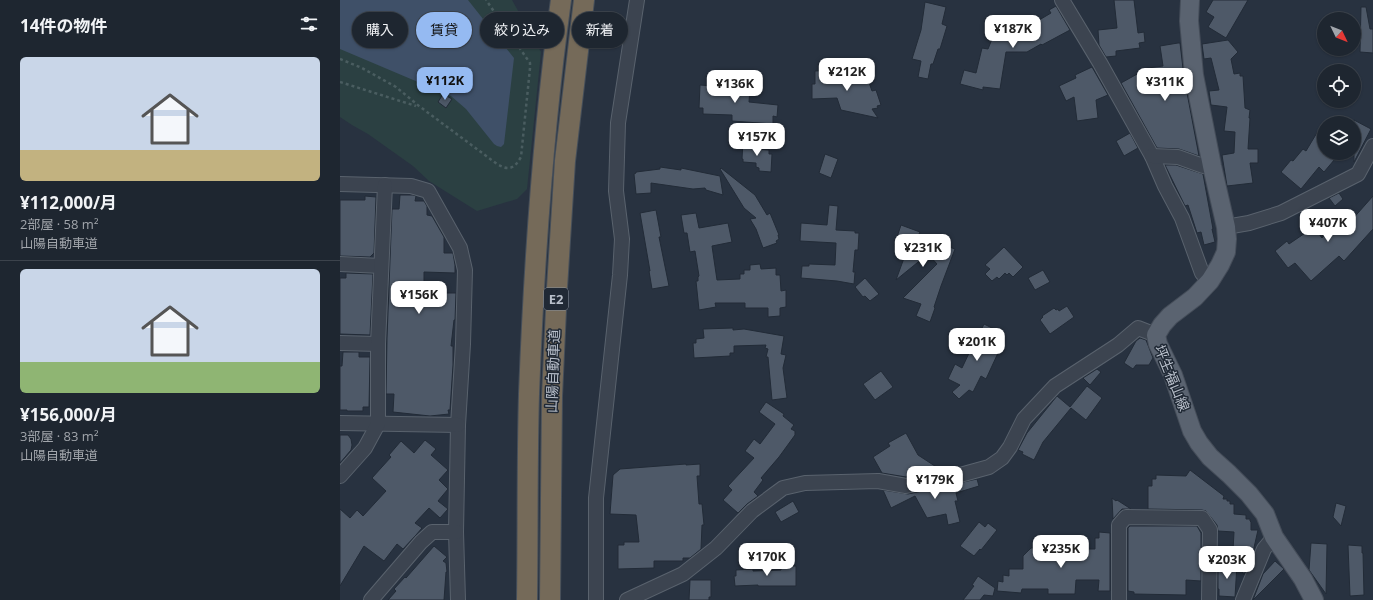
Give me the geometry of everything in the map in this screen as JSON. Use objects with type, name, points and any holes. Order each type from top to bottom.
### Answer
[{"type":"highway","name":"山陽自動車道","points":[[527,600],[529,396],[534,288],[555,46],[562,0]]},
{"type":"highway","name":"山陽自動車道","points":[[550,600],[552,396],[557,288],[565,161],[584,0]]},
{"type":"main road","name":"坪生福山線","points":[[1190,0],[1189,21],[1194,75],[1226,227],[1226,252],[1210,281],[1195,297],[1170,316],[1156,335],[1158,344],[1174,375],[1192,431],[1199,443],[1210,457],[1229,474],[1265,514],[1274,536],[1303,579],[1314,600]]},
{"type":"street","points":[[596,600],[596,498],[620,275],[622,239],[616,191],[618,124],[637,0]]},
{"type":"street","points":[[1062,0],[1152,156],[1165,186],[1182,218],[1202,273],[1210,281]]},
{"type":"street","points":[[1226,227],[1249,223],[1281,213],[1358,174],[1373,146]]},
{"type":"street","points":[[1152,156],[1178,157],[1203,166],[1212,166]]},
{"type":"street","points":[[340,184],[411,186],[428,191],[460,248],[465,270],[463,344],[458,425],[456,532],[458,600]]},
{"type":"street","points":[[340,476],[365,448],[378,424],[378,344],[385,185]]},
{"type":"street","points":[[340,264],[381,266]]},
{"type":"street","points":[[627,600],[683,574],[716,548],[752,511],[783,488],[804,483],[878,481],[906,486],[960,475],[989,467],[1002,458],[1010,447],[1024,420],[1055,386],[1118,344],[1138,328],[1156,335]]},
{"type":"street","points":[[340,343],[378,344]]},
{"type":"street","points":[[340,424],[458,425]]},
{"type":"street","points":[[1119,600],[1119,525],[1126,517],[1202,518],[1210,530],[1209,600]]},
{"type":"street","points":[[371,600],[421,542],[432,532],[456,532]]},
{"type":"street","points":[[1243,600],[1264,549],[1274,536]]},
{"type":"path","points":[[340,59],[362,68],[396,87],[497,164],[504,168],[511,168],[518,163],[521,157],[530,63],[486,0]]},
{"type":"path","points":[[340,82],[419,106]]},
{"type":"green space","points":[[340,0],[512,0],[519,12],[480,12],[480,48],[539,48],[541,52],[527,189],[517,199],[477,211],[429,181],[413,166],[368,134],[340,117]]},
{"type":"water","points":[[340,0],[468,0],[480,15],[480,48],[506,48],[514,58],[504,144],[501,147],[494,144],[466,109],[451,96],[340,49]]},
{"type":"building","points":[[1114,0],[1134,0],[1138,33],[1144,32],[1145,42],[1139,43],[1140,48],[1116,51],[1116,56],[1106,57],[1099,45],[1098,30],[1117,28]]},
{"type":"building","points":[[1213,0],[1248,0],[1226,38],[1208,27],[1214,17],[1206,12]]},
{"type":"building","points":[[925,2],[946,7],[942,24],[947,26],[940,49],[938,49],[933,64],[931,64],[928,79],[918,77],[921,61],[912,59],[921,30]]},
{"type":"building","points":[[1056,6],[1070,30],[1027,52],[1006,52],[1000,89],[983,87],[983,90],[960,84],[964,70],[976,73],[982,48],[988,49],[992,39],[1024,20],[1029,26],[1051,13],[1049,10]]},
{"type":"building","points":[[1361,7],[1366,7],[1370,29],[1373,29],[1373,53],[1361,52]]},
{"type":"building","points":[[1228,40],[1238,52],[1231,59],[1234,74],[1240,73],[1240,76],[1243,76],[1245,108],[1250,110],[1248,149],[1258,149],[1258,163],[1250,163],[1253,183],[1227,186],[1222,155],[1234,153],[1235,132],[1224,131],[1227,107],[1211,105],[1209,91],[1219,90],[1211,58],[1204,59],[1202,44]]},
{"type":"building","points":[[1180,43],[1184,77],[1199,156],[1179,149],[1157,148],[1121,83],[1148,68],[1163,66],[1160,46]]},
{"type":"building","points":[[1092,67],[1108,95],[1096,100],[1098,118],[1077,121],[1074,97],[1066,101],[1059,86],[1076,78],[1075,75]]},
{"type":"building","points":[[834,70],[834,76],[860,70],[862,79],[867,77],[872,91],[876,90],[881,105],[877,106],[878,108],[872,109],[878,118],[841,110],[837,98],[812,99],[812,84],[815,84],[815,71]]},
{"type":"building","points":[[713,83],[736,85],[736,83],[748,84],[747,88],[750,88],[749,102],[778,105],[777,117],[773,116],[773,124],[732,121],[732,115],[703,114],[703,108],[699,108],[700,85],[713,86]]},
{"type":"building","points":[[443,94],[452,99],[446,108],[438,102]]},
{"type":"building","points":[[1361,124],[1371,129],[1361,148]]},
{"type":"building","points":[[1130,133],[1138,148],[1124,156],[1116,141]]},
{"type":"building","points":[[1317,133],[1317,160],[1334,160],[1324,172],[1319,167],[1301,189],[1281,172],[1303,149],[1306,151]]},
{"type":"building","points":[[743,141],[754,142],[753,149],[769,150],[769,154],[772,154],[771,172],[759,171],[759,168],[756,167],[756,163],[743,162]]},
{"type":"building","points":[[825,154],[838,159],[831,178],[819,173]]},
{"type":"building","points":[[1165,165],[1176,165],[1203,174],[1215,242],[1204,245],[1201,232],[1197,233],[1188,205],[1185,206]]},
{"type":"building","points":[[660,167],[681,170],[681,168],[720,176],[723,195],[706,190],[705,188],[693,189],[651,183],[651,193],[636,194],[634,174],[636,172],[660,169]]},
{"type":"building","points":[[721,168],[755,195],[767,215],[770,213],[779,235],[779,239],[776,241],[777,243],[763,248],[756,229],[750,219],[756,218],[744,208],[720,169]]},
{"type":"building","points":[[1339,193],[1343,199],[1335,206],[1329,198]]},
{"type":"building","points":[[400,195],[413,195],[416,196],[415,201],[424,201],[427,206],[427,215],[432,216],[444,237],[444,253],[453,253],[455,273],[424,272],[424,296],[444,296],[444,293],[456,293],[455,320],[451,346],[453,346],[453,365],[450,410],[448,410],[449,414],[430,416],[393,412],[394,394],[386,394],[392,209],[399,209]]},
{"type":"building","points":[[365,196],[376,197],[374,253],[370,257],[340,256],[340,200],[365,200]]},
{"type":"building","points":[[1373,196],[1373,229],[1344,261],[1339,256],[1311,281],[1295,263],[1288,268],[1275,251],[1287,241],[1289,244],[1314,227],[1322,238],[1342,214],[1350,222]]},
{"type":"building","points":[[829,205],[838,206],[836,230],[855,231],[855,233],[859,233],[858,250],[855,250],[853,272],[855,272],[854,284],[801,278],[802,266],[809,266],[809,264],[835,265],[836,243],[800,241],[801,223],[827,225]]},
{"type":"building","points":[[656,210],[661,237],[659,237],[669,286],[652,289],[640,213]]},
{"type":"building","points":[[696,213],[699,228],[728,223],[732,242],[712,246],[717,280],[740,279],[740,274],[744,274],[744,270],[750,270],[750,265],[760,264],[761,269],[776,268],[776,275],[780,275],[781,291],[786,290],[786,307],[780,308],[780,316],[768,317],[768,308],[745,308],[745,303],[715,303],[716,307],[699,310],[696,281],[698,281],[699,276],[695,251],[690,252],[687,233],[684,233],[681,215]]},
{"type":"building","points":[[901,225],[936,240],[935,242],[955,249],[941,286],[930,322],[916,316],[921,304],[903,298],[937,264],[928,254],[896,280],[904,258],[898,255],[900,248],[894,246]]},
{"type":"building","points":[[1004,247],[1023,267],[1013,277],[1009,273],[1007,275],[1005,273],[999,279],[997,277],[992,281],[985,274],[990,269],[985,265]]},
{"type":"building","points":[[1043,270],[1050,282],[1035,290],[1028,278]]},
{"type":"building","points":[[346,273],[373,274],[370,335],[340,334],[340,278],[346,278]]},
{"type":"building","points":[[865,278],[879,294],[870,301],[865,296],[863,297],[855,287]]},
{"type":"building","points":[[1067,306],[1074,317],[1050,334],[1040,320],[1043,317],[1042,316],[1054,308],[1056,310],[1058,309],[1059,311]]},
{"type":"building","points":[[984,324],[1004,334],[996,352],[998,353],[986,379],[981,376],[973,392],[969,390],[959,399],[952,392],[960,385],[948,379],[955,364],[962,368]]},
{"type":"building","points":[[733,328],[733,330],[744,329],[784,336],[781,354],[786,355],[783,368],[787,398],[772,400],[768,357],[766,357],[768,349],[765,348],[766,345],[734,346],[734,353],[730,353],[730,356],[694,358],[693,343],[696,343],[696,339],[704,338],[703,329]]},
{"type":"building","points":[[1140,338],[1146,340],[1153,358],[1149,365],[1136,365],[1133,369],[1124,363],[1136,341]]},
{"type":"building","points":[[343,352],[359,352],[359,357],[370,357],[369,407],[363,407],[363,411],[340,410],[340,366],[342,366]]},
{"type":"building","points":[[1097,369],[1101,372],[1090,385],[1083,378]]},
{"type":"building","points":[[881,371],[893,387],[875,400],[863,384]]},
{"type":"building","points":[[1087,386],[1102,398],[1086,420],[1071,408],[1043,442],[1034,460],[1022,454],[1023,452],[1018,450],[1027,433],[1057,396],[1070,407]]},
{"type":"building","points":[[766,402],[784,414],[783,416],[794,425],[791,429],[795,431],[795,435],[761,478],[763,480],[754,492],[758,496],[738,513],[723,500],[732,490],[728,486],[754,458],[745,451],[754,439],[760,444],[775,424],[759,412]]},
{"type":"building","points":[[906,433],[918,455],[941,470],[906,477],[882,473],[873,457],[890,446],[888,443]]},
{"type":"building","points":[[340,435],[348,435],[351,439],[352,445],[351,450],[340,463]]},
{"type":"building","points":[[425,440],[436,449],[431,455],[448,470],[439,480],[448,489],[438,501],[448,509],[440,518],[429,508],[415,523],[422,528],[403,549],[397,544],[384,561],[364,546],[340,586],[340,509],[350,518],[357,510],[363,516],[386,491],[372,478],[391,457],[389,455],[401,441],[414,453]]},
{"type":"building","points":[[700,464],[700,476],[697,476],[699,504],[702,504],[704,525],[702,525],[701,549],[690,558],[683,558],[683,561],[654,561],[654,568],[618,569],[618,545],[624,545],[624,542],[639,542],[636,515],[610,514],[613,475],[620,469]]},
{"type":"building","points":[[1190,470],[1224,496],[1223,499],[1230,501],[1230,504],[1234,504],[1234,514],[1246,515],[1246,519],[1250,519],[1251,522],[1251,530],[1258,530],[1253,552],[1247,551],[1246,570],[1244,575],[1233,551],[1234,532],[1218,531],[1217,525],[1206,511],[1148,509],[1148,486],[1152,486],[1152,479],[1156,479],[1156,475],[1186,476]]},
{"type":"building","points":[[977,479],[979,486],[956,493],[958,501],[955,501],[960,522],[948,525],[946,514],[927,518],[915,496],[891,508],[883,490],[908,494]]},
{"type":"building","points":[[1112,498],[1131,509],[1122,509],[1113,519]]},
{"type":"building","points":[[793,501],[799,512],[781,522],[775,512]]},
{"type":"building","points":[[1336,503],[1346,506],[1341,526],[1333,517]]},
{"type":"building","points":[[979,522],[985,527],[988,523],[997,530],[981,550],[980,549],[974,556],[960,546]]},
{"type":"building","points":[[1130,526],[1197,526],[1201,533],[1201,581],[1186,580],[1186,595],[1134,594],[1134,592],[1128,591],[1128,528]]},
{"type":"building","points":[[1099,532],[1110,533],[1110,591],[1098,591],[1099,580],[1076,580],[1075,594],[1048,594],[1048,589],[1022,589],[1021,593],[997,591],[998,581],[1003,582],[1003,575],[1009,576],[1009,569],[1023,569],[1023,556],[1031,548],[1066,547],[1066,549],[1095,549],[1095,538],[1099,538]]},
{"type":"building","points":[[1311,543],[1327,544],[1326,594],[1309,570]]},
{"type":"building","points":[[1348,545],[1362,546],[1364,595],[1350,596]]},
{"type":"building","points":[[434,546],[447,557],[443,561],[446,563],[447,572],[444,600],[388,600],[396,591],[394,589],[405,577],[406,578]]},
{"type":"building","points":[[1275,561],[1284,569],[1253,600],[1263,574]]},
{"type":"building","points":[[1218,563],[1237,564],[1235,597],[1219,596]]},
{"type":"building","points":[[781,566],[796,566],[796,586],[735,586],[734,576],[736,576],[736,570],[781,570]]},
{"type":"building","points":[[978,576],[995,588],[993,596],[984,595],[980,600],[963,600],[974,586],[972,585]]},
{"type":"building","points":[[690,580],[711,580],[711,597],[709,597],[709,600],[689,600]]}]
